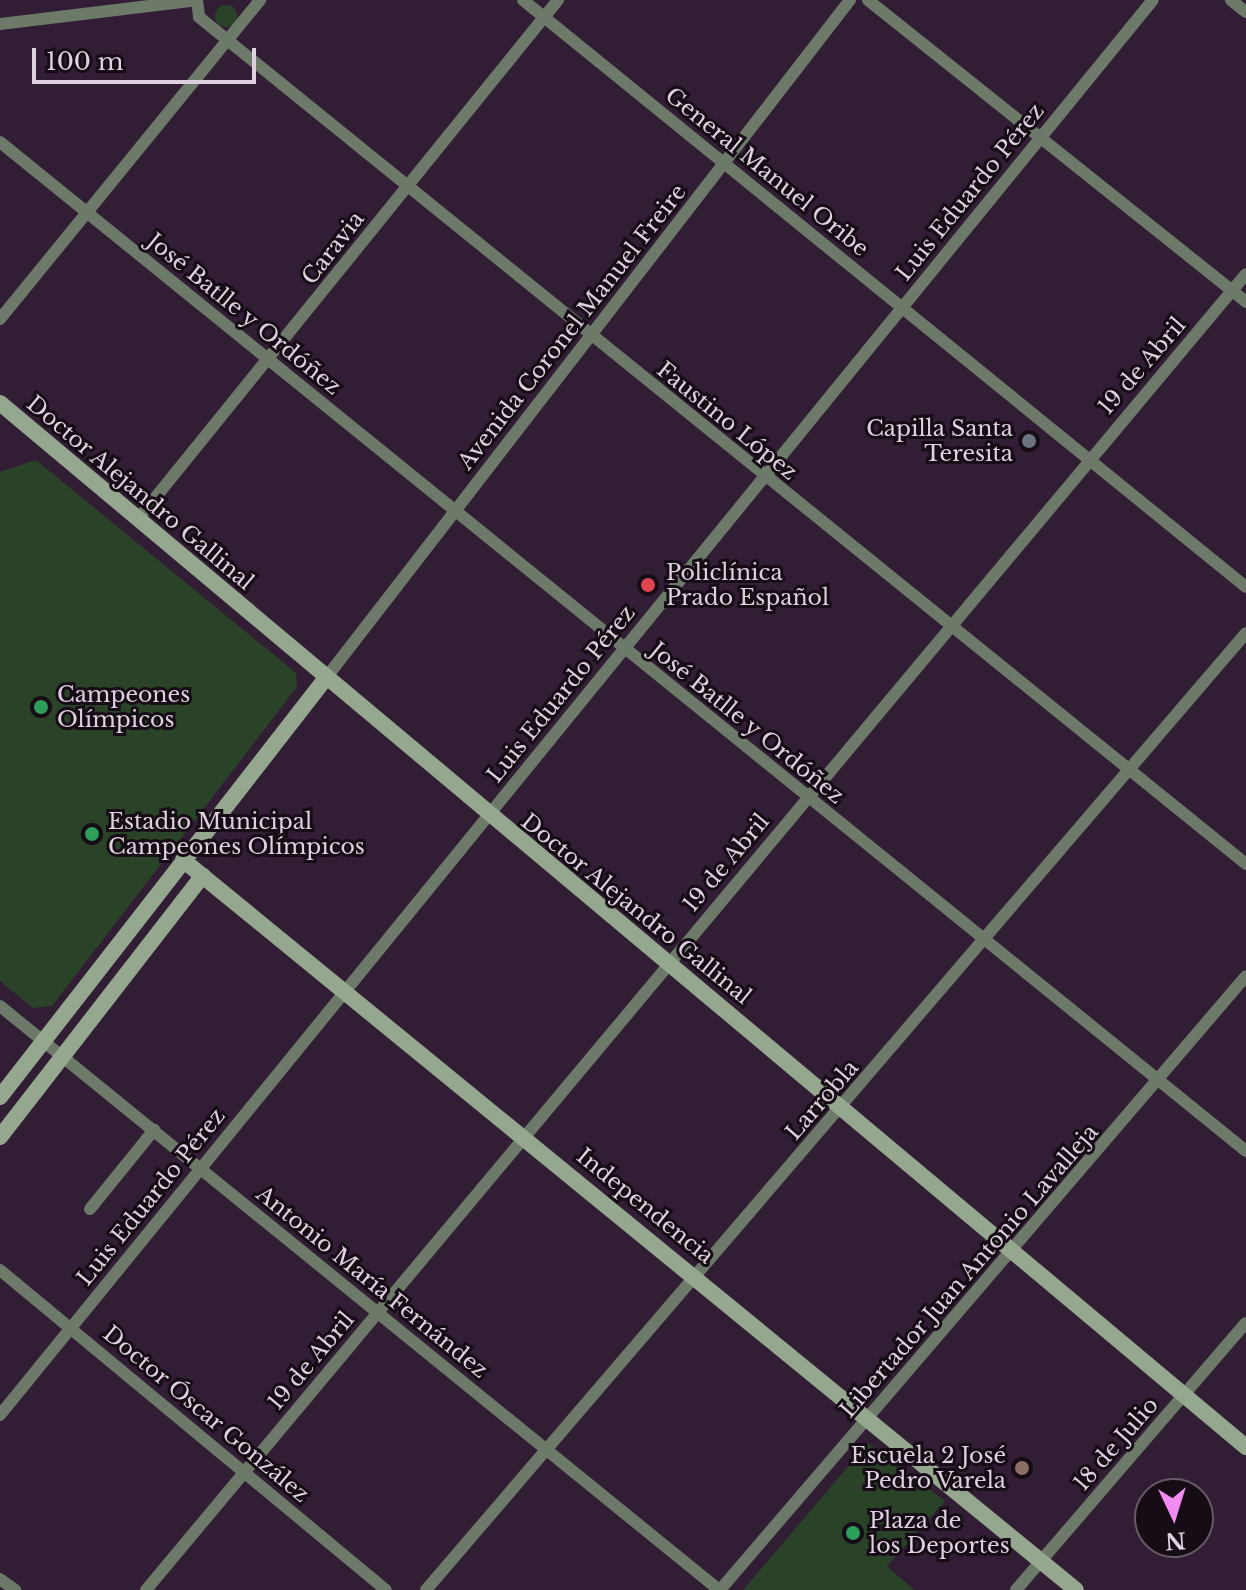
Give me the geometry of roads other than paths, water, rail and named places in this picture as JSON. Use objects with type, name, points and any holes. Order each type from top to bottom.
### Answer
[{"type":"street","points":[[0,24],[197,0]]},
{"type":"street","name":"Faustino López","points":[[197,0],[199,17],[229,42],[1246,864]]},
{"type":"street","points":[[0,319],[229,42],[260,0]]},
{"type":"street","name":"General Manuel Oribe","points":[[523,0],[1246,587]]},
{"type":"street","name":"Caravia","points":[[138,519],[558,0]]},
{"type":"street","name":"Avenida Coronel Manuel Freire","points":[[326,678],[850,0]]},
{"type":"street","points":[[868,0],[1246,302]]},
{"type":"street","name":"Luis Eduardo Pérez","points":[[0,1415],[1153,0]]},
{"type":"street","points":[[1231,0],[1246,12]]},
{"type":"street","name":"José Batlle y Ordóñez","points":[[0,142],[806,798],[988,937],[1246,1151]]},
{"type":"street","name":"19 de Abril","points":[[146,1590],[1246,274]]},
{"type":"street","name":"Doctor Alejandro Gallinal","points":[[0,403],[488,816],[669,963],[1246,1447]]},
{"type":"street","name":"Larrobla","points":[[426,1590],[1246,633]]},
{"type":"street","points":[[0,1097],[326,678]]},
{"type":"street","name":"Independencia","points":[[183,860],[346,989],[1076,1590]]},
{"type":"street","points":[[0,1137],[65,1058],[203,875]]},
{"type":"street","name":"Libertador Juan Antonio Lavalleja","points":[[719,1590],[1014,1252],[1246,976]]},
{"type":"street","name":"Antonio María Fernández","points":[[1,1008],[45,1040],[719,1590]]},
{"type":"street","points":[[90,1209],[154,1130]]},
{"type":"street","name":"Doctor Óscar González","points":[[0,1270],[386,1590]]},
{"type":"street","name":"18 de Julio","points":[[1016,1590],[1246,1323]]},
{"type":"street","points":[[0,1579],[15,1590]]},
{"type":"place","name":"Capilla Santa Teresita","points":[[1029,441]]},
{"type":"place","name":"Policlínica Prado Español","points":[[648,585]]},
{"type":"place","name":"Campeones Olímpicos","points":[[41,707]]},
{"type":"place","name":"Estadio Municipal Campeones Olímpicos","points":[[92,834]]},
{"type":"place","name":"Escuela 2 José Pedro Varela","points":[[1022,1468]]},
{"type":"place","name":"Plaza de los Deportes","points":[[853,1533]]}]
